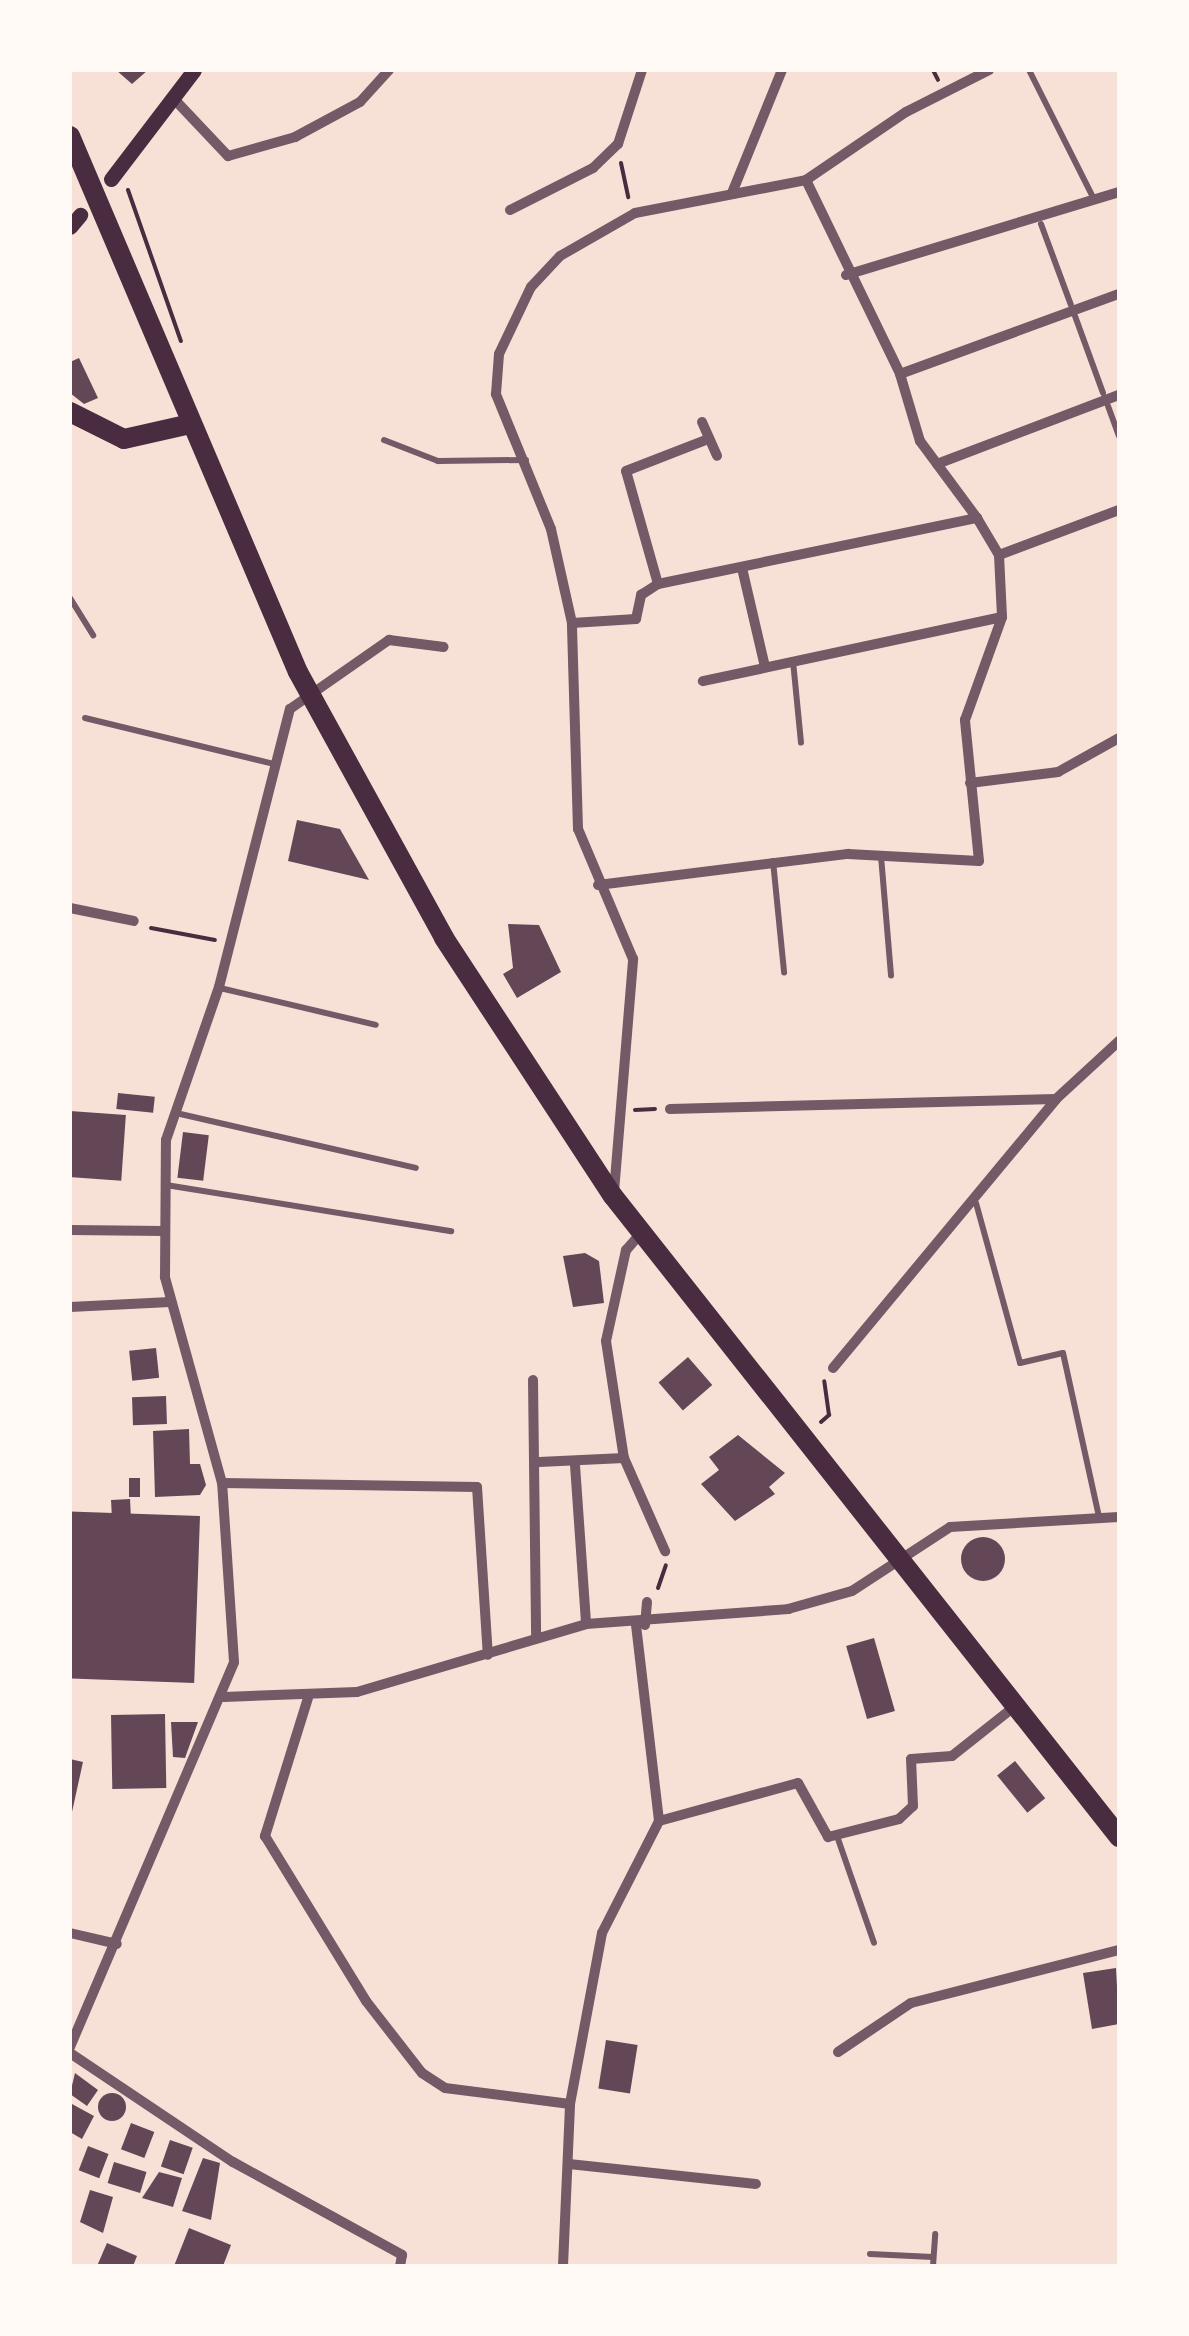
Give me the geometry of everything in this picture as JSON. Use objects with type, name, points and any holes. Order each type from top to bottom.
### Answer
[{"type":"highway","points":[[70,136],[309,696],[444,938],[613,1196],[1119,1836]]},
{"type":"highway","points":[[70,412],[124,440],[190,424]]},
{"type":"main road","points":[[119,182],[194,70]]},
{"type":"street","points":[[176,101],[228,156],[327,120],[389,70]]},
{"type":"street","points":[[510,210],[594,168],[618,144],[642,70]]},
{"type":"street","points":[[732,193],[782,70]]},
{"type":"street","points":[[613,1196],[625,1110],[633,959],[598,885],[574,804],[572,624],[527,460],[492,375],[530,287],[560,256],[634,213],[806,180],[906,112],[990,70]]},
{"type":"street","points":[[598,885],[773,860],[881,856],[979,860],[970,783],[969,688],[1001,638],[999,555],[937,464],[900,374],[846,275],[806,180]]},
{"type":"street","points":[[846,275],[1040,222],[1119,192]]},
{"type":"street","points":[[900,374],[1119,294]]},
{"type":"street","points":[[937,464],[1119,395]]},
{"type":"street","points":[[702,422],[717,456]]},
{"type":"street","points":[[658,584],[626,471],[708,439]]},
{"type":"street","points":[[999,555],[1119,510]]},
{"type":"street","points":[[572,624],[636,619],[641,595],[658,584],[977,518]]},
{"type":"street","points":[[742,568],[765,666]]},
{"type":"street","points":[[703,681],[1002,617]]},
{"type":"street","points":[[400,2266],[402,2255],[233,2162],[70,2050],[224,1698],[236,1619],[222,1483],[170,1302],[163,1185],[176,1113],[219,988],[290,710],[389,640],[444,647]]},
{"type":"street","points":[[970,783],[1058,772],[1119,738]]},
{"type":"street","points":[[70,908],[134,923]]},
{"type":"street","points":[[833,1368],[976,1202],[1056,1098],[1119,1041]]},
{"type":"street","points":[[670,1108],[1056,1098]]},
{"type":"street","points":[[70,1230],[164,1231]]},
{"type":"street","points":[[642,1233],[626,1250],[606,1341],[624,1458],[665,1550]]},
{"type":"street","points":[[70,1307],[170,1302]]},
{"type":"street","points":[[532,1380],[540,1462],[527,1477],[536,1635]]},
{"type":"street","points":[[540,1462],[575,1466],[624,1458]]},
{"type":"street","points":[[575,1466],[586,1624]]},
{"type":"street","points":[[222,1483],[477,1487],[488,1655]]},
{"type":"street","points":[[224,1698],[308,1698],[488,1655],[536,1635],[586,1624],[640,1625],[788,1609],[852,1592],[950,1527],[1119,1516]]},
{"type":"street","points":[[562,2266],[570,2104],[602,1933],[659,1822],[640,1625],[648,1602]]},
{"type":"street","points":[[308,1698],[266,1836],[366,2001],[422,2074],[444,2088],[570,2104]]},
{"type":"street","points":[[659,1822],[798,1783],[828,1837],[910,1813],[911,1760],[952,1756],[1016,1706]]},
{"type":"street","points":[[70,1933],[116,1944]]},
{"type":"street","points":[[838,2052],[912,2003],[1119,1950]]},
{"type":"street","points":[[569,2164],[756,2184]]},
{"type":"lane","points":[[1029,70],[1094,200]]},
{"type":"lane","points":[[1040,222],[1119,436]]},
{"type":"lane","points":[[384,440],[438,460],[527,460]]},
{"type":"lane","points":[[70,598],[92,635]]},
{"type":"lane","points":[[793,662],[801,743]]},
{"type":"lane","points":[[85,718],[274,764]]},
{"type":"lane","points":[[881,856],[890,976]]},
{"type":"lane","points":[[773,860],[784,972]]},
{"type":"lane","points":[[219,988],[376,1025]]},
{"type":"lane","points":[[176,1113],[416,1168]]},
{"type":"lane","points":[[163,1185],[451,1231]]},
{"type":"lane","points":[[976,1202],[1020,1363],[1063,1353],[1099,1517]]},
{"type":"lane","points":[[836,1836],[874,1943]]},
{"type":"lane","points":[[933,2266],[934,2234]]},
{"type":"lane","points":[[870,2254],[933,2256]]},
{"type":"path","points":[[621,149],[630,202]]},
{"type":"path","points":[[119,182],[174,302],[183,350]]},
{"type":"path","points":[[134,923],[229,943]]},
{"type":"path","points":[[625,1110],[670,1108]]},
{"type":"path","points":[[821,1422],[830,1415],[822,1378]]},
{"type":"building","points":[[116,70],[148,70],[132,84]]},
{"type":"building","points":[[79,358],[98,398],[84,404],[70,393],[70,362]]},
{"type":"building","points":[[297,820],[340,829],[369,880],[288,861]]},
{"type":"building","points":[[508,924],[539,925],[561,972],[517,998],[503,974],[513,968]]},
{"type":"building","points":[[118,1093],[155,1097],[153,1113],[116,1109]]},
{"type":"building","points":[[70,1111],[126,1115],[121,1181],[70,1177]]},
{"type":"building","points":[[183,1132],[209,1135],[203,1181],[177,1178]]},
{"type":"building","points":[[585,1253],[599,1261],[604,1303],[573,1307],[563,1256]]},
{"type":"building","points":[[156,1348],[159,1378],[132,1381],[129,1351]]},
{"type":"building","points":[[688,1357],[712,1385],[683,1411],[659,1383]]},
{"type":"building","points":[[166,1396],[167,1424],[133,1425],[132,1397]]},
{"type":"building","points":[[189,1429],[190,1464],[200,1464],[206,1485],[200,1495],[155,1497],[153,1431]]},
{"type":"building","points":[[738,1435],[785,1473],[769,1487],[775,1494],[735,1521],[701,1484],[719,1470],[709,1457]]},
{"type":"building","points":[[129,1478],[140,1478],[140,1497],[129,1497]]},
{"type":"building","points":[[130,1499],[131,1519],[112,1520],[111,1500]]},
{"type":"building","points":[[70,1511],[200,1516],[194,1683],[70,1679]]},
{"type":"building","points":[[983,1537],[999,1543],[1005,1559],[999,1575],[983,1581],[967,1575],[961,1559],[967,1543]]},
{"type":"building","points":[[874,1638],[895,1711],[867,1719],[846,1646]]},
{"type":"building","points":[[165,1714],[166,1788],[112,1789],[111,1715]]},
{"type":"building","points":[[171,1722],[198,1722],[185,1758],[173,1757]]},
{"type":"building","points":[[70,1759],[83,1762],[72,1812],[70,1812]]},
{"type":"building","points":[[1015,1761],[1045,1798],[1027,1813],[997,1775]]},
{"type":"building","points":[[1116,1968],[1119,2024],[1092,2029],[1083,1973]]},
{"type":"building","points":[[606,2040],[638,2045],[630,2093],[598,2088]]},
{"type":"building","points":[[75,2073],[98,2090],[87,2106],[70,2094]]},
{"type":"building","points":[[112,2093],[122,2097],[126,2107],[122,2117],[112,2121],[102,2117],[98,2107],[102,2097]]},
{"type":"building","points":[[72,2104],[94,2116],[82,2139],[70,2132]]},
{"type":"building","points":[[131,2123],[154,2132],[144,2158],[121,2149]]},
{"type":"building","points":[[170,2140],[193,2148],[184,2174],[161,2166]]},
{"type":"building","points":[[88,2146],[109,2154],[99,2178],[79,2170]]},
{"type":"building","points":[[203,2158],[220,2163],[211,2220],[182,2211]]},
{"type":"building","points":[[114,2162],[147,2172],[140,2193],[108,2183]]},
{"type":"building","points":[[159,2172],[182,2178],[173,2207],[142,2198]]},
{"type":"building","points":[[90,2190],[113,2197],[103,2233],[80,2222]]},
{"type":"building","points":[[189,2228],[231,2245],[223,2266],[174,2266]]},
{"type":"building","points":[[107,2243],[137,2256],[133,2266],[97,2266]]}]
